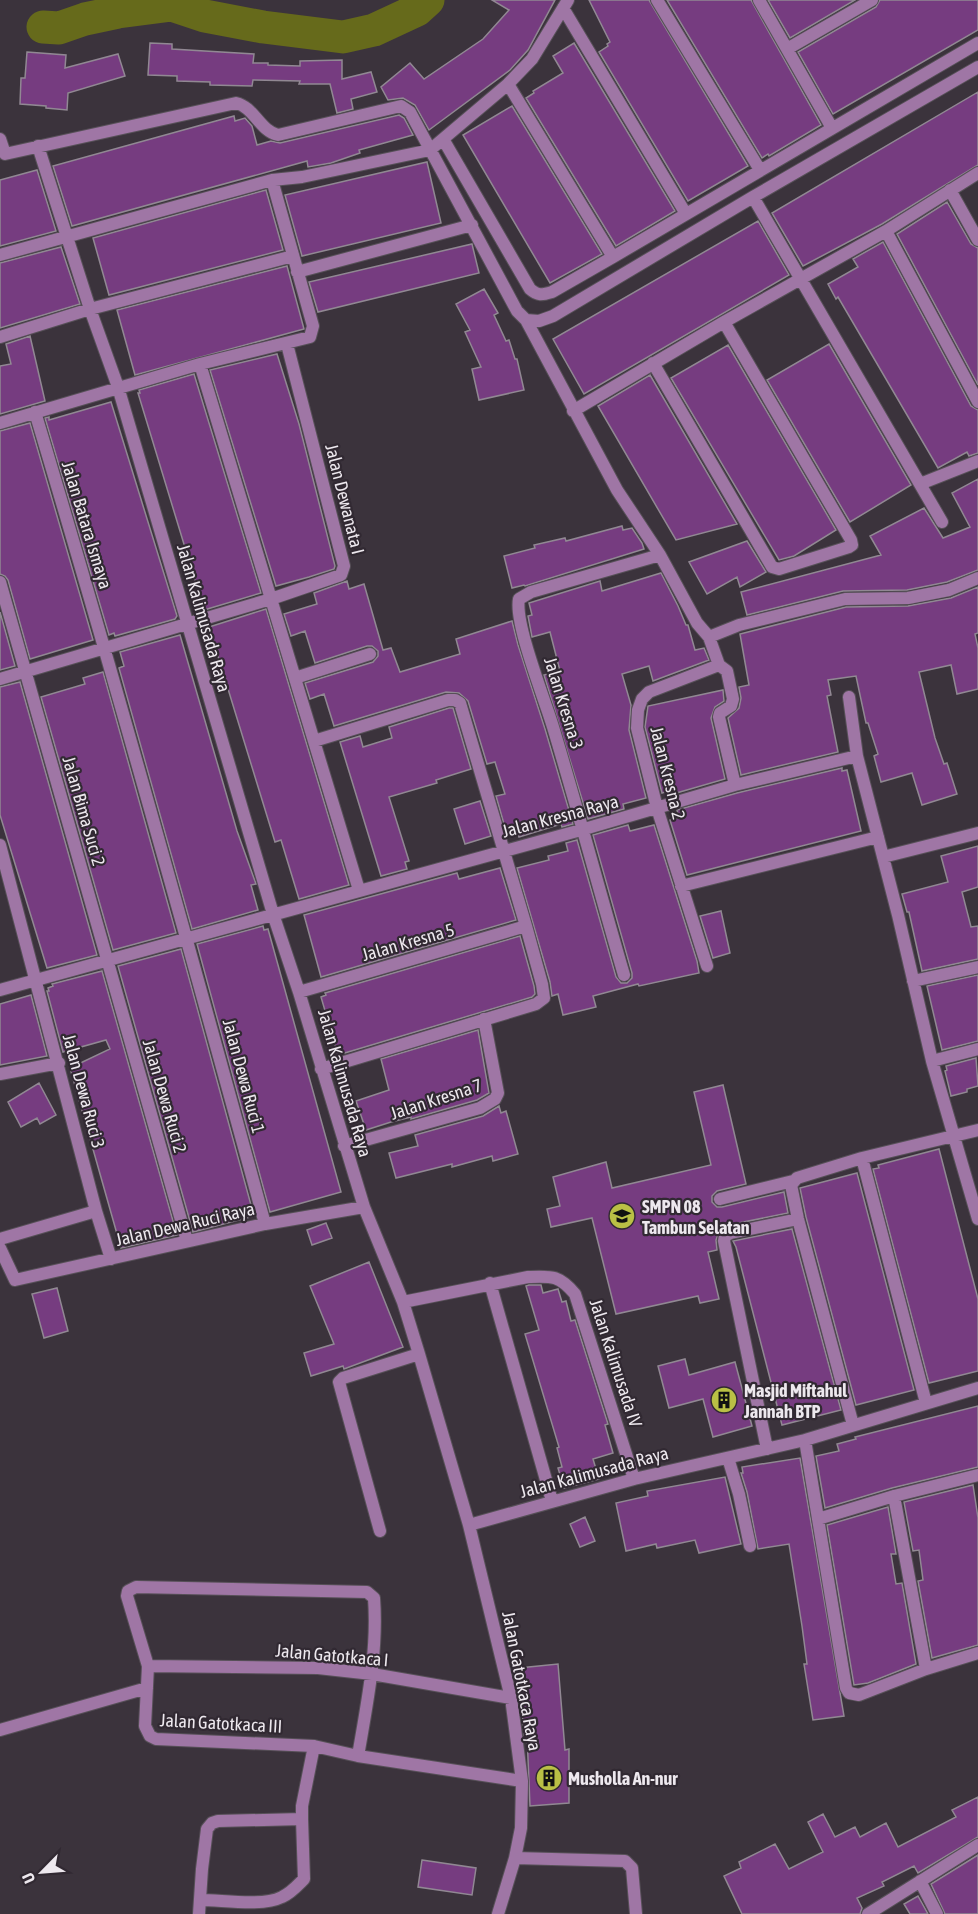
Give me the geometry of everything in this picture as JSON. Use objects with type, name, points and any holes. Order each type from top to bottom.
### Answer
[{"type":"street","points":[[657,0],[760,170]]},
{"type":"street","points":[[759,0],[832,128]]},
{"type":"street","points":[[787,49],[872,0]]},
{"type":"street","points":[[0,255],[272,180],[302,177],[430,150],[508,84],[532,59],[566,4],[686,214]]},
{"type":"street","points":[[443,139],[530,289],[536,295],[552,292],[978,43]]},
{"type":"street","points":[[526,320],[539,321],[553,316],[978,67]]},
{"type":"street","points":[[508,84],[613,257]]},
{"type":"street","points":[[0,139],[2,155],[236,103],[244,105],[270,132],[278,135],[401,106],[410,112],[517,311],[526,320],[617,490],[660,555],[698,623],[709,637],[719,665],[727,670],[733,699],[731,706],[720,713],[719,717],[735,785]]},
{"type":"street","name":"Jalan Kalimusada Raya","points":[[38,146],[90,309],[118,387],[273,914],[299,992],[344,1146],[364,1207],[403,1302],[469,1525],[634,1479],[805,1440],[978,1388]]},
{"type":"street","points":[[573,411],[724,322],[886,231],[978,173]]},
{"type":"street","points":[[0,423],[200,364],[306,340],[310,337],[313,326],[272,180]]},
{"type":"street","points":[[950,190],[978,240]]},
{"type":"street","points":[[753,197],[942,522]]},
{"type":"street","points":[[297,272],[472,225]]},
{"type":"street","points":[[886,231],[978,402]]},
{"type":"street","points":[[0,337],[90,309],[293,256]]},
{"type":"street","points":[[653,363],[772,567],[778,569],[852,546],[851,540],[724,322]]},
{"type":"street","name":"Jalan Dewanata I","points":[[0,679],[271,599],[341,575],[344,567],[286,344]]},
{"type":"street","points":[[200,364],[359,890]]},
{"type":"street","name":"Jalan Batara Ismaya","points":[[35,412],[188,938]]},
{"type":"street","points":[[920,484],[978,461]]},
{"type":"street","name":"Jalan Kresna 3","points":[[581,830],[553,727],[525,640],[518,605],[519,599],[531,592],[660,555]]},
{"type":"street","points":[[709,637],[748,623],[845,599],[908,598],[949,590],[978,578]]},
{"type":"street","name":"Jalan Bima Suci 2","points":[[0,582],[108,960]]},
{"type":"street","points":[[295,678],[370,654]]},
{"type":"street","name":"Jalan Kresna 2","points":[[707,966],[657,808],[637,728],[638,710],[642,699],[655,689],[719,665]]},
{"type":"street","points":[[849,697],[857,756],[932,1061],[978,1219]]},
{"type":"street","points":[[314,741],[455,700],[462,707],[526,926],[544,998],[542,1002],[321,1069]]},
{"type":"street","name":"Jalan Kresna Raya","points":[[0,990],[581,830],[735,785],[857,756]]},
{"type":"street","points":[[581,830],[624,975]]},
{"type":"street","points":[[883,857],[978,833]]},
{"type":"street","points":[[681,886],[878,837]]},
{"type":"street","name":"Jalan Dewa Ruci 3","points":[[1,850],[59,1063],[96,1211],[111,1259]]},
{"type":"street","name":"Jalan Kresna 5","points":[[299,992],[526,926]]},
{"type":"street","name":"Jalan Dewa Ruci 1","points":[[188,938],[265,1224]]},
{"type":"street","name":"Jalan Dewa Ruci 2","points":[[108,960],[187,1241]]},
{"type":"street","points":[[913,981],[978,967]]},
{"type":"street","name":"Jalan Kresna 7","points":[[344,1146],[480,1108],[495,1099],[498,1093],[484,1019]]},
{"type":"street","points":[[932,1061],[978,1049]]},
{"type":"street","points":[[0,1074],[59,1063]]},
{"type":"street","points":[[720,1199],[793,1181],[862,1158],[978,1130]]},
{"type":"street","points":[[862,1158],[926,1402]]},
{"type":"street","points":[[793,1181],[791,1189],[798,1219],[853,1425]]},
{"type":"street","name":"Jalan Dewa Ruci Raya","points":[[0,1248],[15,1280],[265,1224],[364,1207]]},
{"type":"street","points":[[0,1239],[96,1211]]},
{"type":"street","points":[[767,1449],[724,1241],[725,1236],[731,1233],[798,1219]]},
{"type":"street","name":"Jalan Kalimusada IV","points":[[403,1302],[528,1277],[549,1276],[565,1282],[575,1294],[634,1479]]},
{"type":"street","points":[[490,1284],[552,1501]]},
{"type":"street","points":[[380,1531],[339,1382],[343,1378],[419,1354]]},
{"type":"street","points":[[805,1440],[846,1688],[849,1693],[859,1695],[926,1669],[978,1653]]},
{"type":"street","points":[[728,1458],[739,1494],[750,1546]]},
{"type":"street","points":[[818,1519],[894,1496],[978,1475]]},
{"type":"street","points":[[894,1496],[926,1669]]},
{"type":"street","name":"Jalan Gatotkaca Raya","points":[[469,1525],[511,1698],[521,1828],[515,1858],[498,1914]]},
{"type":"street","name":"Jalan Gatotkaca III","points":[[372,1674],[376,1628],[374,1598],[367,1592],[132,1588],[127,1596],[148,1666],[145,1726],[150,1736],[156,1739],[314,1746],[358,1756],[517,1781]]},
{"type":"street","name":"Jalan Gatotkaca I","points":[[148,1666],[318,1668],[372,1674],[511,1698]]},
{"type":"street","points":[[358,1756],[372,1674]]},
{"type":"street","points":[[0,1730],[147,1688]]},
{"type":"street","points":[[200,1900],[262,1902],[280,1898],[294,1890],[304,1879],[302,1806],[314,1746]]},
{"type":"street","points":[[200,1914],[207,1829],[212,1823],[302,1819]]},
{"type":"street","points":[[868,1914],[978,1845]]},
{"type":"street","points":[[515,1858],[625,1861],[632,1868],[636,1914]]},
{"type":"street","points":[[920,1881],[937,1914]]},
{"type":"building","points":[[492,0],[555,0],[528,50],[510,70],[429,130],[415,105],[403,98],[388,100],[381,87],[410,63],[424,79],[483,39],[509,10]]},
{"type":"building","points":[[589,0],[649,0],[748,166],[688,201],[599,52],[610,42]]},
{"type":"building","points":[[667,0],[751,0],[821,125],[762,158]]},
{"type":"building","points":[[768,0],[855,0],[790,38]]},
{"type":"building","points":[[880,0],[978,0],[978,30],[833,114],[798,52],[876,7]]},
{"type":"building","points":[[150,43],[172,44],[172,49],[254,54],[253,63],[268,63],[268,65],[300,66],[300,61],[342,60],[342,79],[371,72],[377,92],[351,99],[353,109],[337,113],[330,84],[253,80],[252,86],[210,85],[210,82],[177,81],[177,76],[148,75]]},
{"type":"building","points":[[574,43],[675,211],[616,246],[526,98],[534,93],[533,91],[563,73],[553,56]]},
{"type":"building","points":[[27,52],[66,55],[65,68],[118,54],[125,76],[68,93],[67,110],[20,104],[21,78],[25,78]]},
{"type":"building","points":[[978,92],[978,165],[882,224],[803,266],[772,213]]},
{"type":"building","points":[[512,106],[602,254],[550,283],[463,135]]},
{"type":"building","points":[[399,115],[404,118],[413,135],[359,150],[360,153],[331,163],[308,167],[307,161],[72,226],[53,166],[234,116],[235,121],[245,118],[252,126],[257,145],[271,141],[280,143]]},
{"type":"building","points":[[427,162],[441,223],[302,256],[285,195]]},
{"type":"building","points":[[37,170],[56,231],[0,246],[0,180]]},
{"type":"building","points":[[266,190],[283,250],[109,295],[93,238]]},
{"type":"building","points":[[947,202],[971,244],[978,248],[978,385],[897,234]]},
{"type":"building","points":[[758,221],[789,275],[584,394],[553,339]]},
{"type":"building","points":[[883,242],[971,406],[978,410],[978,453],[969,456],[967,452],[938,468],[838,297],[836,299],[828,284],[858,267],[853,259]]},
{"type":"building","points":[[472,244],[479,273],[318,312],[309,282]]},
{"type":"building","points":[[61,247],[80,304],[0,328],[0,263]]},
{"type":"building","points":[[287,266],[304,329],[135,375],[117,310]]},
{"type":"building","points":[[484,289],[498,313],[494,315],[517,359],[524,390],[479,400],[472,369],[481,367],[465,332],[470,330],[456,304]]},
{"type":"building","points":[[30,336],[45,401],[0,414],[0,366],[11,364],[6,344]]},
{"type":"building","points":[[829,344],[911,485],[850,522],[767,380]]},
{"type":"building","points":[[728,345],[836,530],[794,556],[779,560],[671,378]]},
{"type":"building","points":[[277,354],[299,424],[335,566],[334,569],[276,586],[210,370]]},
{"type":"building","points":[[194,374],[261,593],[204,610],[138,393],[140,393],[139,390]]},
{"type":"building","points":[[650,375],[737,524],[676,540],[598,406]]},
{"type":"building","points":[[111,402],[177,616],[175,619],[115,636],[114,633],[109,635],[45,418],[49,417],[49,420]]},
{"type":"building","points":[[30,423],[93,640],[30,659],[8,580],[0,574],[0,431]]},
{"type":"building","points":[[978,479],[978,570],[947,582],[907,590],[843,591],[747,615],[741,592],[881,555],[870,536],[924,508],[943,538],[970,527],[952,493]]},
{"type":"building","points":[[622,526],[623,530],[632,528],[644,549],[512,588],[504,556],[535,548],[534,545],[565,538],[566,541]]},
{"type":"building","points":[[747,541],[766,572],[740,587],[737,577],[707,594],[689,562]]},
{"type":"building","points":[[661,573],[688,625],[695,650],[704,648],[709,660],[653,681],[649,666],[622,674],[631,705],[629,730],[646,798],[623,804],[624,809],[588,819],[544,675],[560,671],[550,632],[532,637],[528,616],[532,615],[529,603],[600,581],[602,591]]},
{"type":"building","points":[[347,581],[349,589],[364,584],[383,650],[391,648],[400,672],[460,654],[456,639],[512,621],[573,824],[562,827],[561,824],[519,837],[516,828],[506,831],[496,796],[505,794],[495,762],[487,764],[468,701],[459,693],[446,692],[334,726],[324,694],[310,699],[305,683],[373,662],[378,656],[378,651],[372,646],[367,646],[315,663],[305,631],[291,636],[284,614],[317,604],[314,593]]},
{"type":"building","points":[[978,587],[978,633],[975,634],[978,648],[978,689],[957,694],[951,665],[919,672],[935,738],[944,764],[947,763],[957,794],[922,805],[912,773],[881,782],[874,756],[878,754],[868,723],[866,723],[856,676],[828,680],[831,695],[827,696],[838,752],[741,775],[728,718],[739,708],[741,698],[739,687],[749,685],[740,634],[846,607],[908,606],[951,598]]},
{"type":"building","points":[[266,609],[349,885],[299,899],[281,840],[275,842],[209,627]]},
{"type":"building","points":[[0,612],[15,666],[0,670]]},
{"type":"building","points":[[180,635],[237,831],[256,884],[251,885],[258,910],[192,929],[119,668],[124,666],[120,652]]},
{"type":"building","points":[[103,672],[176,933],[113,950],[41,697],[85,684],[83,678]]},
{"type":"building","points":[[20,682],[97,955],[47,968],[0,815],[0,687]]},
{"type":"building","points":[[723,690],[724,701],[715,707],[711,718],[725,779],[673,794],[672,790],[662,793],[645,727],[648,706]]},
{"type":"building","points":[[453,708],[471,769],[436,780],[437,783],[389,797],[409,861],[405,862],[407,869],[381,876],[340,742],[360,736],[363,747],[392,738],[389,727]]},
{"type":"building","points":[[842,768],[842,771],[847,770],[861,831],[687,875],[670,820],[679,818],[677,810]]},
{"type":"building","points":[[480,801],[491,836],[465,844],[454,809]]},
{"type":"building","points":[[628,825],[630,831],[654,825],[699,973],[639,986],[638,984],[593,996],[596,1007],[563,1015],[558,994],[552,996],[517,868],[549,860],[548,856],[568,851],[566,843],[577,840],[616,977],[621,983],[627,983],[632,978],[632,973],[593,835]]},
{"type":"building","points":[[978,846],[978,887],[962,892],[971,927],[978,926],[978,959],[922,971],[909,912],[907,912],[902,894],[948,882],[941,856]]},
{"type":"building","points":[[500,868],[516,920],[321,977],[304,915],[457,873],[459,879]]},
{"type":"building","points":[[721,911],[730,953],[713,958],[700,916]]},
{"type":"building","points":[[263,926],[264,930],[268,929],[341,1192],[270,1212],[197,944]]},
{"type":"building","points":[[520,936],[534,986],[535,994],[532,997],[338,1055],[321,997],[326,995],[325,993]]},
{"type":"building","points":[[181,949],[254,1216],[193,1232],[118,966]]},
{"type":"building","points":[[102,971],[177,1235],[121,1248],[70,1068],[110,1049],[106,1040],[63,1052],[47,991],[53,986],[52,984]]},
{"type":"building","points":[[978,975],[978,1041],[942,1050],[927,986]]},
{"type":"building","points":[[31,995],[47,1056],[0,1065],[0,1004]]},
{"type":"building","points":[[478,1030],[489,1093],[477,1100],[366,1130],[356,1101],[389,1090],[381,1059]]},
{"type":"building","points":[[976,1058],[978,1086],[967,1089],[967,1092],[951,1096],[945,1071],[946,1066]]},
{"type":"building","points":[[39,1083],[56,1115],[40,1124],[37,1118],[21,1127],[8,1102]]},
{"type":"building","name":"SMPN 08 Tambun Selatan","points":[[723,1085],[746,1184],[717,1191],[712,1196],[712,1202],[717,1207],[722,1207],[784,1192],[788,1213],[729,1225],[719,1231],[716,1240],[717,1250],[708,1252],[719,1299],[700,1303],[698,1296],[616,1314],[592,1218],[551,1227],[547,1209],[560,1206],[553,1177],[606,1162],[612,1188],[711,1165],[694,1092]]},
{"type":"building","points":[[499,1106],[501,1113],[506,1111],[518,1154],[493,1161],[492,1156],[396,1178],[389,1153],[418,1146],[415,1135],[483,1116]]},
{"type":"building","points":[[939,1149],[978,1299],[978,1371],[929,1383],[873,1169],[879,1168],[878,1165]]},
{"type":"building","points":[[857,1173],[914,1390],[856,1405],[800,1188]]},
{"type":"building","points":[[326,1223],[332,1238],[312,1245],[307,1230]]},
{"type":"building","points":[[792,1229],[841,1410],[782,1425],[733,1241]]},
{"type":"building","points":[[369,1262],[403,1347],[344,1369],[343,1366],[311,1376],[304,1353],[334,1344],[310,1286]]},
{"type":"building","points":[[541,1285],[543,1293],[558,1289],[562,1302],[566,1301],[571,1321],[575,1320],[608,1424],[605,1425],[613,1453],[593,1459],[599,1479],[564,1488],[558,1468],[562,1467],[557,1448],[559,1447],[525,1334],[539,1330],[526,1286]]},
{"type":"building","points":[[57,1288],[68,1331],[44,1338],[32,1294]]},
{"type":"building","name":"Masjid Miftahul Jannah BTP","points":[[685,1359],[689,1375],[735,1362],[752,1426],[713,1437],[703,1399],[669,1408],[658,1366]]},
{"type":"building","points":[[978,1406],[978,1467],[892,1488],[825,1508],[816,1456],[839,1451],[837,1444],[856,1439],[855,1437]]},
{"type":"building","points":[[800,1458],[844,1716],[813,1720],[804,1664],[807,1664],[802,1626],[789,1544],[758,1549],[741,1473],[743,1473],[742,1467]]},
{"type":"building","points":[[725,1477],[741,1544],[699,1553],[695,1540],[657,1548],[656,1544],[626,1551],[616,1503],[648,1496],[647,1491]]},
{"type":"building","points":[[973,1485],[978,1518],[978,1645],[932,1658],[918,1581],[923,1580],[919,1550],[913,1551],[904,1502]]},
{"type":"building","points":[[888,1507],[896,1554],[891,1554],[896,1584],[902,1583],[916,1664],[868,1683],[854,1685],[827,1525]]},
{"type":"building","points":[[585,1517],[595,1541],[580,1547],[570,1524]]},
{"type":"building","points":[[558,1664],[565,1750],[569,1749],[569,1803],[530,1806],[527,1735],[524,1735],[519,1668]]},
{"type":"building","points":[[978,1797],[978,1837],[918,1873],[914,1866],[882,1882],[884,1886],[857,1898],[862,1908],[860,1914],[742,1914],[724,1876],[741,1868],[739,1862],[775,1844],[789,1869],[823,1852],[808,1822],[823,1814],[835,1837],[855,1827],[860,1837],[886,1823],[898,1847],[956,1817],[952,1810]]},
{"type":"building","points":[[978,1855],[978,1914],[945,1914],[931,1884]]},
{"type":"building","points":[[422,1860],[476,1868],[472,1895],[418,1887]]},
{"type":"building","points":[[918,1896],[928,1914],[910,1914],[904,1904]]},
{"type":"waterway","points":[[43,27],[59,28],[85,19],[118,12],[172,5],[205,16],[263,27],[343,37],[374,30],[417,10],[428,0]]},
{"type":"place","name":"SMPN 08 Tambun Selatan","points":[[622,1216]]},
{"type":"place","name":"Masjid Miftahul Jannah BTP","points":[[724,1400]]},
{"type":"place","name":"Musholla An-nur","points":[[549,1778]]}]
